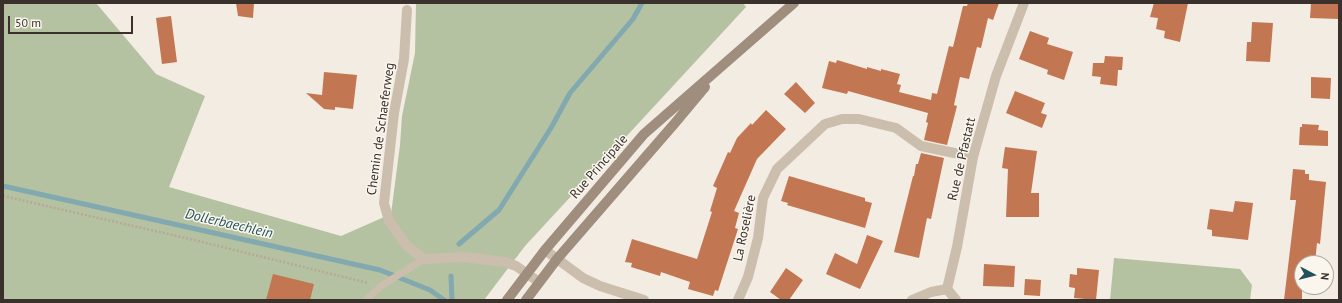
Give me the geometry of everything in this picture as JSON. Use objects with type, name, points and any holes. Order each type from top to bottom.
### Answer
[{"type":"main road","name":"Rue Principale","points":[[506,300],[545,250],[644,134],[794,3]]},
{"type":"main road","name":"Rue Principale","points":[[526,300],[557,259],[724,64]]},
{"type":"street","name":"Rue de Pfastatt","points":[[947,289],[957,247],[973,157],[996,76],[1024,3]]},
{"type":"street","name":"Chemin de Schaeferweg","points":[[407,10],[404,59],[394,113],[384,203],[389,221],[407,246],[424,259]]},
{"type":"street","name":"La Roselière","points":[[738,300],[748,277],[758,238],[763,198],[777,169],[825,124],[842,119],[859,119],[896,128],[921,146],[973,157]]},
{"type":"street","points":[[545,250],[583,278],[600,286],[644,300]]},
{"type":"street","points":[[424,259],[464,257],[505,262],[516,266],[539,282]]},
{"type":"street","points":[[912,300],[931,292],[947,289],[956,300]]},
{"type":"lane","points":[[366,300],[381,286],[424,259]]},
{"type":"path","points":[[3,196],[194,240],[381,286]]},
{"type":"green space","points":[[3,3],[96,3],[156,74],[205,96],[169,187],[341,236],[391,214],[400,145],[402,116],[415,53],[416,3],[743,3],[746,7],[525,246],[484,300],[3,300]]},
{"type":"green space","points":[[1114,258],[1240,269],[1252,285],[1250,300],[1110,300]]},
{"type":"building","points":[[236,3],[254,3],[253,18],[238,16]]},
{"type":"building","points":[[968,3],[999,3],[993,20],[988,18],[981,48],[977,47],[969,79],[960,77],[954,105],[957,106],[947,145],[924,140],[928,123],[926,122],[928,113],[848,91],[847,94],[822,88],[829,61],[836,63],[837,60],[867,69],[867,67],[881,71],[881,69],[900,74],[897,84],[901,85],[899,92],[931,100],[932,93],[937,94],[949,46],[953,47],[963,6],[967,6]]},
{"type":"building","points":[[1154,3],[1188,3],[1180,42],[1164,38],[1165,31],[1156,29],[1158,18],[1150,17]]},
{"type":"building","points":[[1311,3],[1339,3],[1339,19],[1310,18]]},
{"type":"building","points":[[171,16],[177,62],[162,64],[156,18]]},
{"type":"building","points":[[1252,22],[1273,23],[1270,62],[1246,61],[1247,42],[1251,42]]},
{"type":"building","points":[[1030,31],[1049,38],[1047,44],[1073,52],[1064,80],[1047,74],[1048,70],[1019,59]]},
{"type":"building","points":[[1105,56],[1123,57],[1122,70],[1118,70],[1117,86],[1100,84],[1101,77],[1092,76],[1093,63],[1104,63]]},
{"type":"building","points":[[324,72],[357,75],[353,109],[335,107],[335,110],[324,109],[306,93],[322,95]]},
{"type":"building","points":[[1311,77],[1331,78],[1330,99],[1311,98]]},
{"type":"building","points":[[796,82],[815,103],[805,113],[784,94]]},
{"type":"building","points":[[1015,91],[1045,103],[1041,113],[1047,115],[1042,128],[1006,113]]},
{"type":"building","points":[[766,110],[786,129],[757,159],[734,211],[739,213],[735,228],[738,229],[718,291],[715,290],[713,296],[688,289],[690,282],[661,272],[660,276],[631,267],[632,263],[625,262],[632,239],[697,259],[712,212],[710,211],[717,188],[713,186],[728,152],[730,153],[737,138]]},
{"type":"building","points":[[1302,124],[1319,125],[1318,130],[1328,131],[1328,146],[1299,145],[1300,127],[1302,127]]},
{"type":"building","points":[[1005,147],[1037,151],[1031,193],[1039,193],[1039,217],[1006,217],[1008,169],[1002,168]]},
{"type":"building","points":[[921,153],[944,158],[931,219],[927,218],[919,258],[894,252],[916,164],[918,164]]},
{"type":"building","points":[[1293,169],[1305,170],[1305,174],[1309,174],[1309,180],[1326,182],[1320,244],[1317,243],[1316,255],[1294,255],[1294,295],[1302,295],[1302,300],[1284,300],[1296,200],[1290,200]]},
{"type":"building","points":[[789,176],[865,198],[865,201],[872,203],[865,228],[787,205],[788,203],[781,201]]},
{"type":"building","points":[[1235,201],[1253,203],[1248,240],[1212,236],[1212,230],[1207,229],[1210,209],[1233,212]]},
{"type":"building","points":[[867,235],[883,241],[860,289],[826,274],[835,253],[857,264]]},
{"type":"building","points":[[984,264],[1015,266],[1014,287],[983,286]]},
{"type":"building","points":[[786,268],[803,280],[789,300],[781,300],[770,292]]},
{"type":"building","points":[[1077,268],[1099,270],[1096,300],[1074,298],[1075,288],[1069,287],[1070,274],[1077,275]]},
{"type":"building","points":[[273,274],[314,284],[310,300],[266,300]]},
{"type":"building","points":[[1025,279],[1041,280],[1040,296],[1024,295]]},
{"type":"waterway","points":[[459,244],[499,210],[551,128],[570,93],[633,19],[642,3]]},
{"type":"waterway","name":"Dollerbaechlein","points":[[3,186],[380,270],[430,290],[444,300]]},
{"type":"waterway","points":[[451,276],[452,300]]}]
